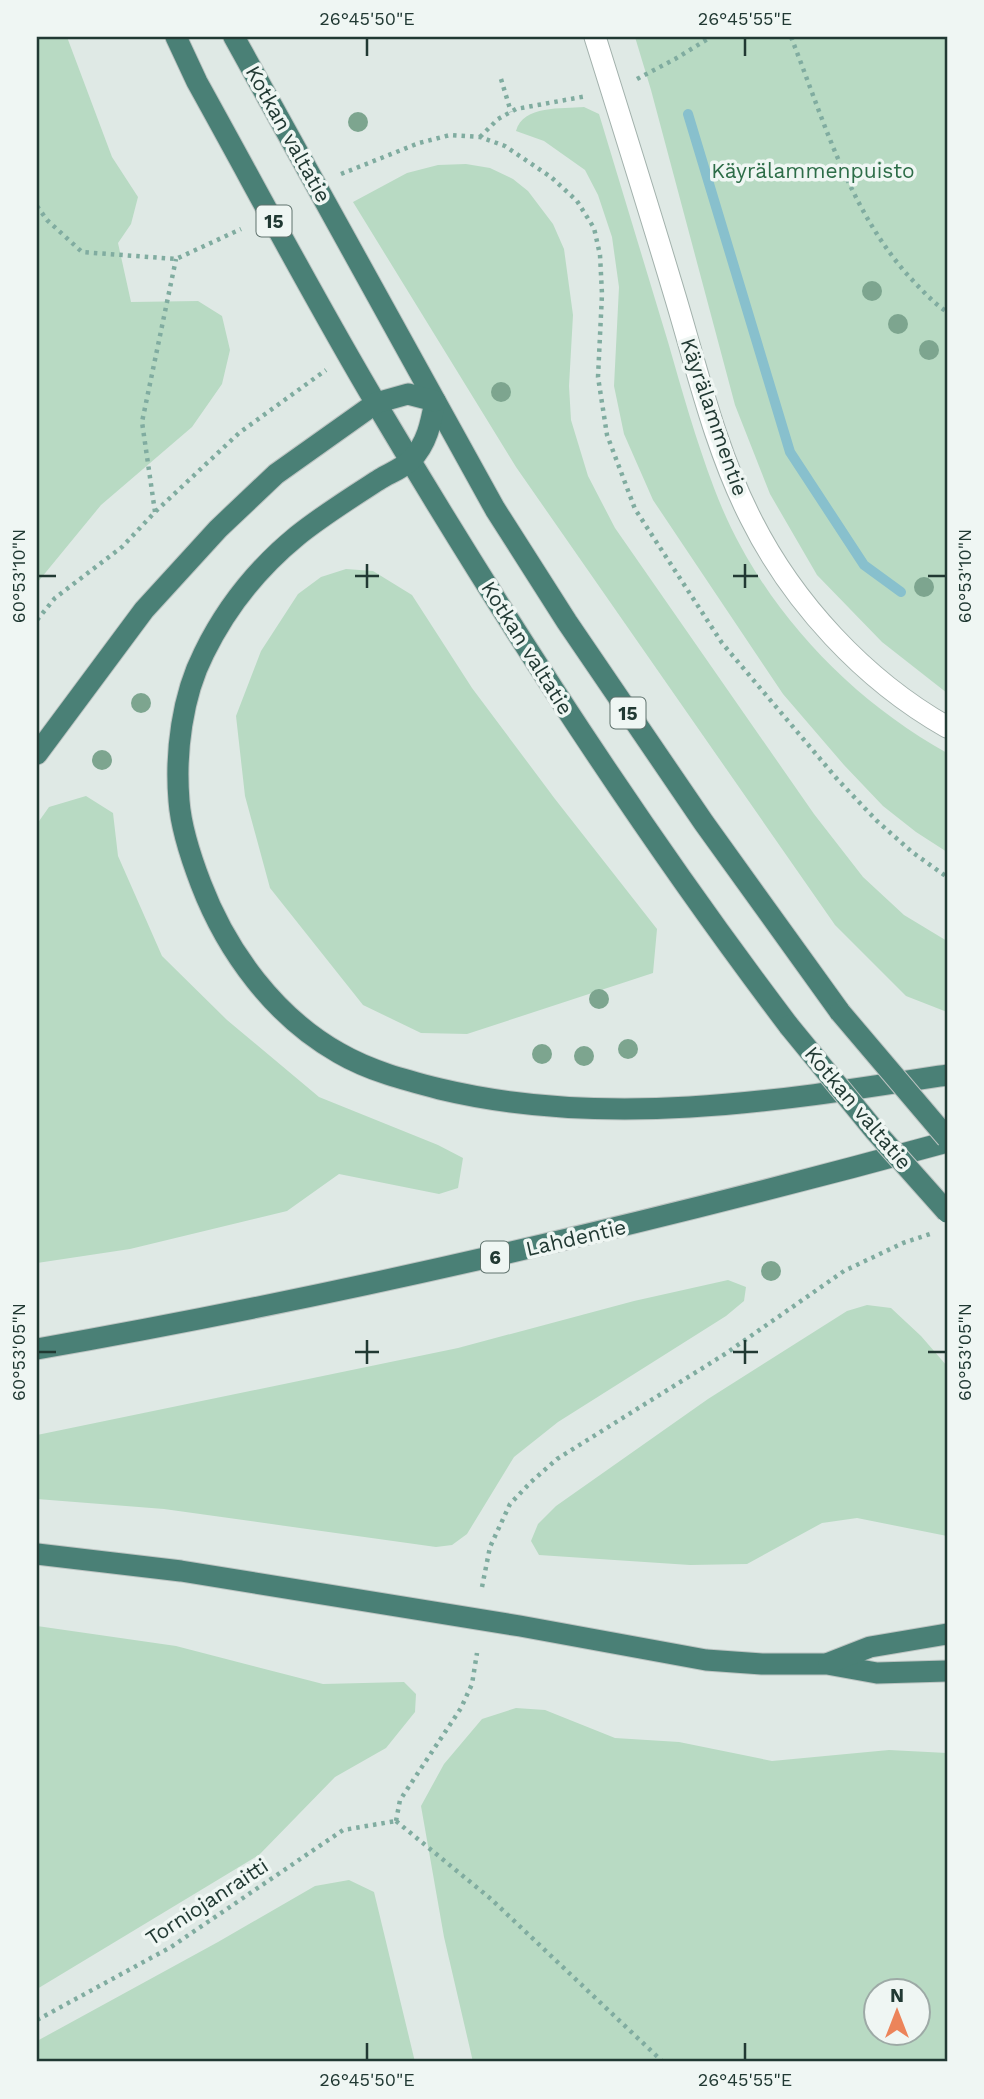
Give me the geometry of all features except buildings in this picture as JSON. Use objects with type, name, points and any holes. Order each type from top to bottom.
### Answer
[{"type":"highway","name":"Kotkan valtatie","points":[[176,37],[197,82],[376,403],[524,646],[594,754],[730,948],[789,1026],[947,1212]]},
{"type":"highway","name":"Kotkan valtatie","points":[[234,37],[495,509],[566,622],[704,823],[840,1012],[947,1141]]},
{"type":"highway","points":[[37,754],[144,610],[218,529],[276,474],[376,403],[408,394],[435,401],[429,433],[410,461],[298,535],[267,563],[240,593],[202,655],[182,726],[178,770],[179,803],[192,859],[208,902],[230,946],[263,989],[294,1021],[337,1053],[377,1072],[476,1097],[541,1106],[600,1110],[669,1108],[789,1097],[947,1075]]},
{"type":"highway","name":"Lahdentie","points":[[37,1349],[323,1294],[549,1245],[783,1187],[947,1141]]},
{"type":"highway","points":[[37,1554],[194,1573],[520,1626],[706,1660],[762,1664],[827,1664],[877,1673],[947,1671]]},
{"type":"highway","points":[[827,1664],[870,1647],[947,1634]]},
{"type":"street","name":"Käyrälammentie","points":[[596,37],[714,423],[749,517],[783,573],[830,633],[903,698],[947,727]]},
{"type":"path","points":[[630,83],[710,37]]},
{"type":"path","points":[[791,37],[835,153],[868,221],[886,249],[936,305],[947,313]]},
{"type":"path","points":[[501,79],[511,112]]},
{"type":"path","points":[[480,137],[498,119],[511,112],[592,95]]},
{"type":"path","points":[[341,174],[419,143],[450,135],[480,137],[505,146],[551,177],[578,201],[594,228],[600,256],[602,294],[598,377],[607,435],[635,509],[722,643],[838,780],[894,837],[947,877]]},
{"type":"path","points":[[37,206],[47,220],[82,252],[176,259],[241,229]]},
{"type":"path","points":[[155,512],[142,422],[176,259]]},
{"type":"path","points":[[37,620],[55,598],[122,547],[239,433],[349,355]]},
{"type":"path","points":[[482,1587],[490,1548],[510,1504],[557,1459],[724,1354],[844,1271],[903,1243],[936,1233]]},
{"type":"path","points":[[477,1653],[472,1684],[461,1708],[400,1800],[396,1821],[491,1899],[663,2062]]},
{"type":"path","name":"Torniojanraitti","points":[[37,2020],[171,1947],[343,1830],[396,1821]]},
{"type":"green space","points":[[37,37],[67,37],[112,157],[138,197],[131,224],[118,243],[131,302],[198,301],[222,316],[230,350],[222,384],[192,427],[101,505],[37,583]]},
{"type":"green space","name":"Käyrälammenpuisto","points":[[635,37],[947,37],[947,693],[882,642],[817,575],[770,494],[735,405]]},
{"type":"green space","points":[[584,107],[599,114],[695,434],[732,529],[779,606],[807,641],[873,703],[909,730],[947,753],[947,852],[883,806],[783,694],[653,500],[624,434],[614,386],[619,287],[612,237],[598,195],[585,170],[544,141],[516,131],[526,117],[535,113]]},
{"type":"green space","points":[[466,164],[490,168],[513,179],[528,191],[553,224],[564,249],[573,315],[569,386],[571,420],[588,476],[615,528],[814,814],[863,877],[904,915],[947,941],[947,1012],[906,996],[835,925],[516,467],[353,202],[407,173],[438,165]]},
{"type":"green space","points":[[346,569],[373,571],[412,595],[472,688],[657,929],[653,973],[467,1034],[421,1033],[363,1005],[270,888],[245,796],[236,716],[261,651],[298,594],[321,577]]},
{"type":"green space","points":[[86,796],[113,813],[118,856],[162,956],[227,1020],[319,1097],[438,1145],[463,1158],[458,1188],[439,1194],[339,1174],[287,1211],[130,1249],[37,1263],[37,824],[49,807]]},
{"type":"green space","points":[[728,1280],[746,1287],[744,1301],[726,1316],[558,1422],[514,1457],[467,1534],[452,1545],[436,1547],[164,1509],[37,1499],[37,1435],[458,1348],[634,1301]]},
{"type":"green space","points":[[867,1305],[891,1308],[921,1336],[947,1366],[947,1536],[857,1518],[822,1523],[747,1564],[690,1565],[539,1555],[531,1541],[538,1524],[556,1506],[708,1399],[847,1311]]},
{"type":"green space","points":[[37,1626],[176,1646],[323,1684],[404,1682],[416,1694],[415,1712],[386,1748],[335,1777],[259,1855],[37,1989]]},
{"type":"green space","points":[[516,1708],[545,1710],[615,1738],[679,1742],[772,1761],[889,1750],[947,1753],[947,2062],[473,2062],[444,1937],[421,1806],[444,1764],[482,1719]]},
{"type":"green space","points":[[349,1880],[374,1892],[415,2062],[37,2062],[37,2041],[315,1886]]},
{"type":"waterway","points":[[688,114],[790,452],[864,565],[901,592]]}]
